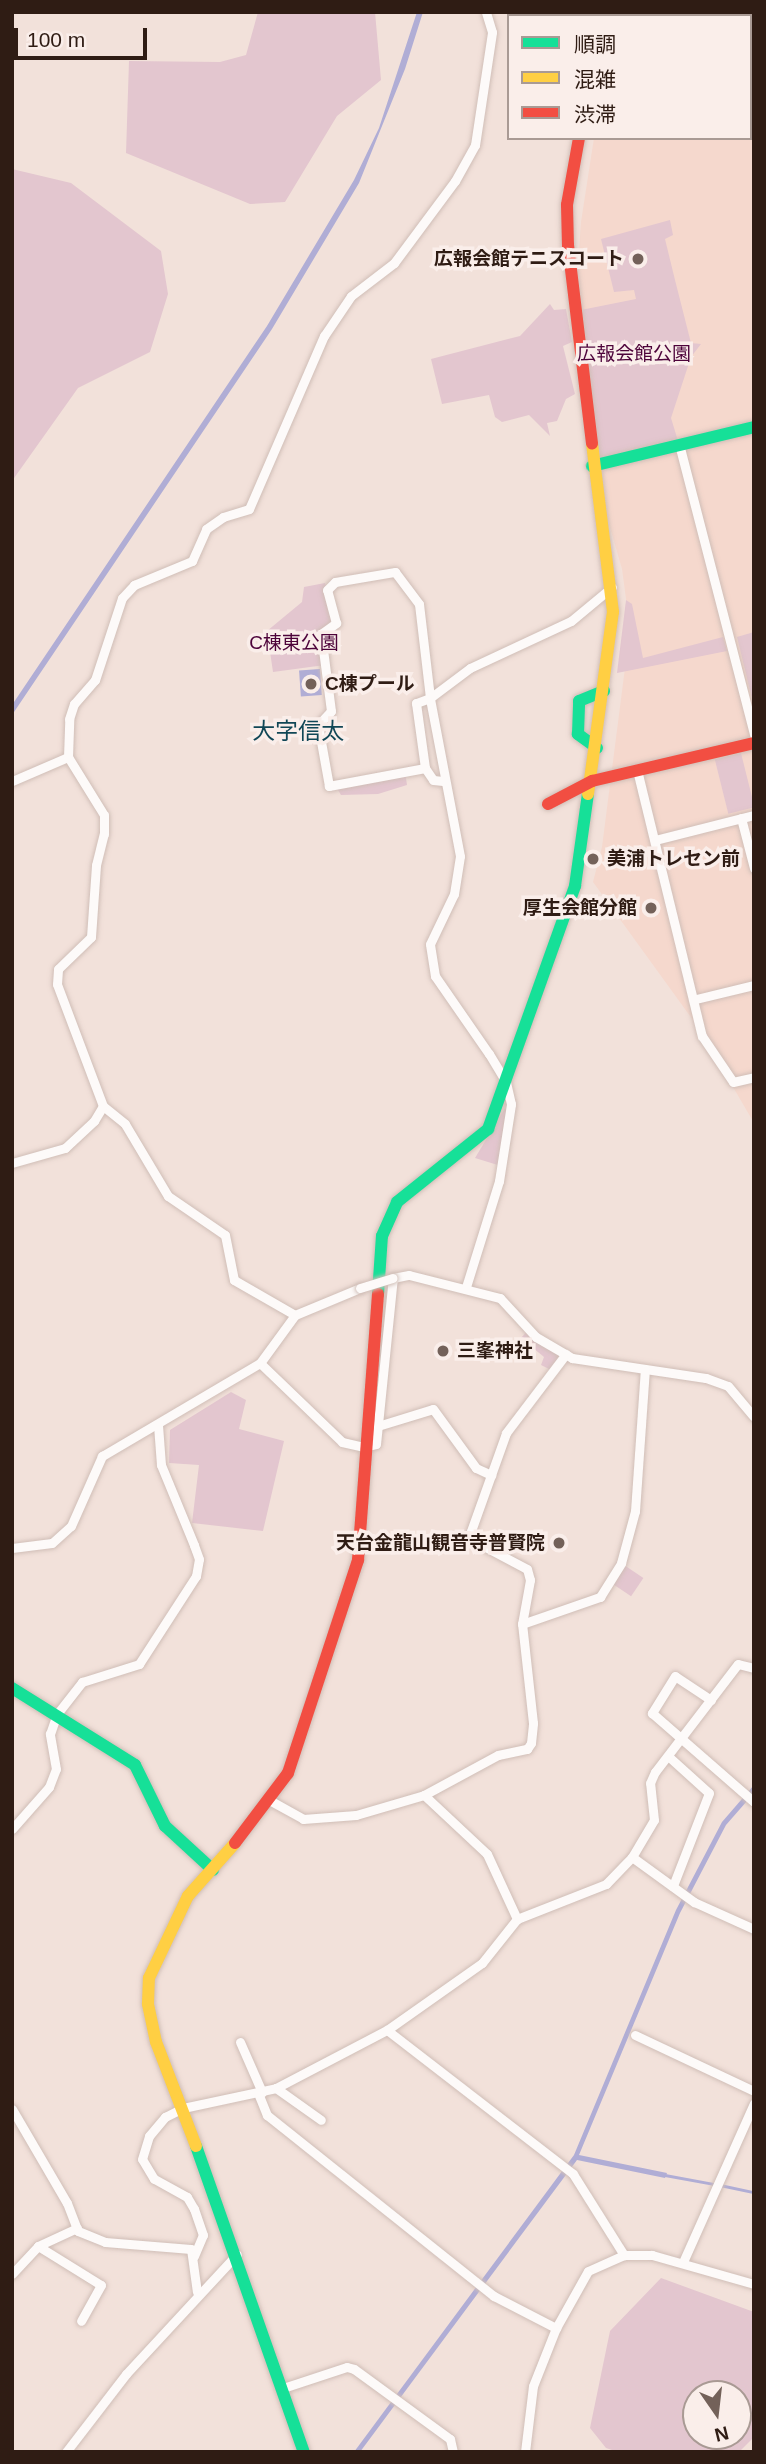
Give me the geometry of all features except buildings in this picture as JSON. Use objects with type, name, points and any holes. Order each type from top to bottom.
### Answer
[{"type":"street","points":[[296,1315],[234,1280],[225,1235],[168,1196],[125,1124],[103,1105],[57,984],[58,969],[91,937],[96,864],[104,834],[104,815],[68,757],[69,719],[95,680],[122,598],[134,585],[182,567],[197,552],[206,529],[223,517],[248,509],[324,336],[351,296],[394,263],[464,165],[475,145],[487,79],[492,32],[486,12]]},
{"type":"street","points":[[304,2452],[237,2254],[150,2020],[149,1978],[188,1896],[271,1801],[292,1761],[334,1626],[351,1589],[358,1560],[379,1258],[388,1218],[410,1189],[477,1142],[497,1111],[575,886],[593,781],[604,691],[612,587],[593,466],[567,226],[579,140]]},
{"type":"street","points":[[593,466],[754,427]]},
{"type":"street","points":[[679,444],[754,735]]},
{"type":"street","points":[[425,768],[329,786],[318,725],[331,711],[321,634],[336,623],[327,590],[335,582],[395,572],[419,604],[443,781],[460,856],[454,894],[430,944],[435,976],[506,1082],[511,1104],[499,1181],[466,1287]]},
{"type":"street","points":[[443,781],[433,780],[425,768],[416,703],[430,698],[470,668],[570,621],[612,587]]},
{"type":"street","points":[[597,748],[578,734],[579,701],[604,691]]},
{"type":"street","points":[[548,804],[593,781],[754,743]]},
{"type":"street","points":[[12,781],[68,757]]},
{"type":"street","points":[[637,770],[696,999],[702,1035],[733,1082],[754,1077]]},
{"type":"street","points":[[655,840],[754,814]]},
{"type":"street","points":[[741,818],[754,868]]},
{"type":"street","points":[[696,999],[754,985]]},
{"type":"street","points":[[12,1163],[65,1148],[94,1121],[103,1105]]},
{"type":"street","points":[[12,1548],[52,1543],[78,1514],[102,1456],[260,1363],[296,1315],[360,1289],[409,1275],[466,1287],[500,1298],[536,1337],[566,1354],[594,1363],[645,1369],[728,1385],[754,1418]]},
{"type":"street","points":[[260,1363],[333,1435],[364,1447],[376,1444],[381,1425],[393,1278]]},
{"type":"street","points":[[271,1801],[303,1819],[356,1815],[424,1795],[498,1755],[527,1749],[531,1743],[533,1723],[522,1624],[530,1580],[527,1569],[471,1538],[506,1433],[566,1354]]},
{"type":"street","points":[[522,1624],[600,1597],[621,1563],[635,1511],[645,1369]]},
{"type":"street","points":[[381,1425],[433,1409],[476,1468],[491,1475]]},
{"type":"street","points":[[12,1829],[50,1787],[56,1769],[50,1734],[57,1714],[82,1682],[139,1664],[196,1576],[199,1559],[161,1465],[158,1425]]},
{"type":"street","points":[[194,2256],[203,2235],[194,2209],[187,2197],[145,2170],[142,2159],[149,2136],[165,2117],[183,2108],[276,2088],[387,2031],[482,1963],[517,1919],[606,1884],[632,1857],[654,1819],[650,1783],[668,1756],[738,1664],[754,1668]]},
{"type":"street","points":[[711,1700],[675,1676],[652,1713],[683,1737],[753,1802]]},
{"type":"street","points":[[12,1688],[135,1765],[165,1826],[213,1870]]},
{"type":"street","points":[[668,1756],[709,1793],[673,1886]]},
{"type":"street","points":[[424,1795],[487,1854],[517,1919]]},
{"type":"street","points":[[632,1857],[693,1900],[754,1929]]},
{"type":"street","points":[[387,2031],[573,2174],[624,2255]]},
{"type":"street","points":[[635,2035],[754,2091]]},
{"type":"street","points":[[240,2042],[267,2115],[485,2290],[556,2328]]},
{"type":"street","points":[[276,2088],[321,2120]]},
{"type":"street","points":[[683,2262],[754,2103]]},
{"type":"street","points":[[12,2109],[77,2228],[105,2242],[174,2244],[191,2249],[197,2292]]},
{"type":"street","points":[[12,2274],[38,2246],[77,2228]]},
{"type":"street","points":[[38,2246],[101,2285],[82,2321]]},
{"type":"street","points":[[66,2452],[197,2292],[237,2254]]},
{"type":"street","points":[[525,2452],[533,2386],[556,2328],[589,2271],[624,2255],[683,2262],[754,2284]]},
{"type":"street","points":[[283,2388],[347,2367],[387,2391],[450,2439],[453,2452]]},
{"type":"shaded area","points":[[754,12],[754,1123],[698,1027],[593,882],[602,847],[630,629],[622,569],[592,465],[575,311],[581,222],[594,140],[752,140],[752,14],[614,14]]},
{"type":"green space","points":[[258,12],[375,12],[381,80],[337,116],[285,202],[250,204],[126,153],[129,61],[220,62],[246,55]]},
{"type":"green space","points":[[12,169],[71,183],[161,251],[168,294],[150,352],[78,388],[12,481]]},
{"type":"green space","name":"広報会館公園","points":[[670,220],[673,235],[665,239],[675,280],[691,343],[701,344],[691,357],[671,418],[679,444],[592,466],[576,311],[636,299],[634,290],[614,292],[601,239]]},
{"type":"green space","points":[[550,304],[554,310],[566,309],[572,342],[563,346],[575,394],[566,399],[557,421],[547,423],[550,436],[529,415],[502,422],[495,417],[489,395],[442,404],[431,359],[520,336]]},
{"type":"green space","name":"C棟東公園","points":[[325,583],[336,623],[321,634],[325,665],[273,672],[267,631],[302,602],[304,587]]},
{"type":"green space","points":[[626,600],[632,604],[643,658],[723,637],[727,651],[617,673]]},
{"type":"green space","points":[[754,632],[754,707],[737,637]]},
{"type":"green space","points":[[741,753],[754,807],[728,814],[715,760]]},
{"type":"green space","points":[[405,772],[407,785],[378,794],[341,795],[335,785]]},
{"type":"green space","points":[[505,1108],[509,1114],[501,1166],[475,1158]]},
{"type":"green space","points":[[529,1329],[566,1354],[553,1371],[541,1365],[544,1357],[521,1338]]},
{"type":"green space","points":[[231,1392],[246,1400],[239,1429],[284,1441],[263,1531],[192,1523],[199,1465],[169,1463],[170,1430]]},
{"type":"green space","points":[[621,1563],[643,1578],[631,1596],[609,1581]]},
{"type":"green space","points":[[661,2278],[754,2312],[752,2439],[752,2380],[682,2380],[682,2450],[741,2450],[739,2452],[618,2452],[606,2448],[590,2428],[610,2331]]},
{"type":"water","points":[[417,12],[423,12],[405,69],[359,183],[272,329],[12,715],[12,705],[267,326],[354,180],[379,128]]},
{"type":"water","name":"C棟プール","points":[[320,669],[322,695],[301,696],[299,670]]},
{"type":"water","points":[[754,1785],[754,1793],[726,1825],[680,1913],[579,2155],[667,2173],[665,2178],[577,2160],[360,2452],[354,2452],[574,2155],[676,1910],[722,1822]]},
{"type":"waterway","points":[[665,2175],[714,2184]]},
{"type":"waterway","points":[[720,2185],[754,2192]]},
{"type":"traffic: fast","points":[[592,466],[754,427]]},
{"type":"traffic: fast","points":[[597,748],[578,734],[579,701],[604,691]]},
{"type":"traffic: fast","points":[[378,1294],[382,1236],[397,1202],[488,1129],[575,886],[588,794]]},
{"type":"traffic: fast","points":[[12,1688],[135,1765],[165,1826],[213,1870]]},
{"type":"traffic: fast","points":[[196,2146],[304,2452]]},
{"type":"traffic: slow","points":[[588,794],[613,612],[592,444]]},
{"type":"traffic: slow","points":[[196,2146],[156,2042],[148,2004],[149,1978],[188,1896],[235,1843]]},
{"type":"traffic: jam","points":[[579,140],[567,205],[568,245],[592,444]]},
{"type":"traffic: jam","points":[[548,804],[592,781],[754,743]]},
{"type":"traffic: jam","points":[[235,1843],[288,1773],[358,1560],[378,1294]]},
{"type":"place","name":"広報会館テニスコート","points":[[638,259]]},
{"type":"place","name":"C棟プール","points":[[311,684]]},
{"type":"place","name":"美浦トレセン前","points":[[593,859]]},
{"type":"place","name":"厚生会館分館","points":[[651,908]]},
{"type":"place","name":"三峯神社","points":[[443,1351]]},
{"type":"place","name":"天台金龍山観音寺普賢院","points":[[559,1543]]},
{"type":"district","name":"大字信太","points":[[298,731]]}]
